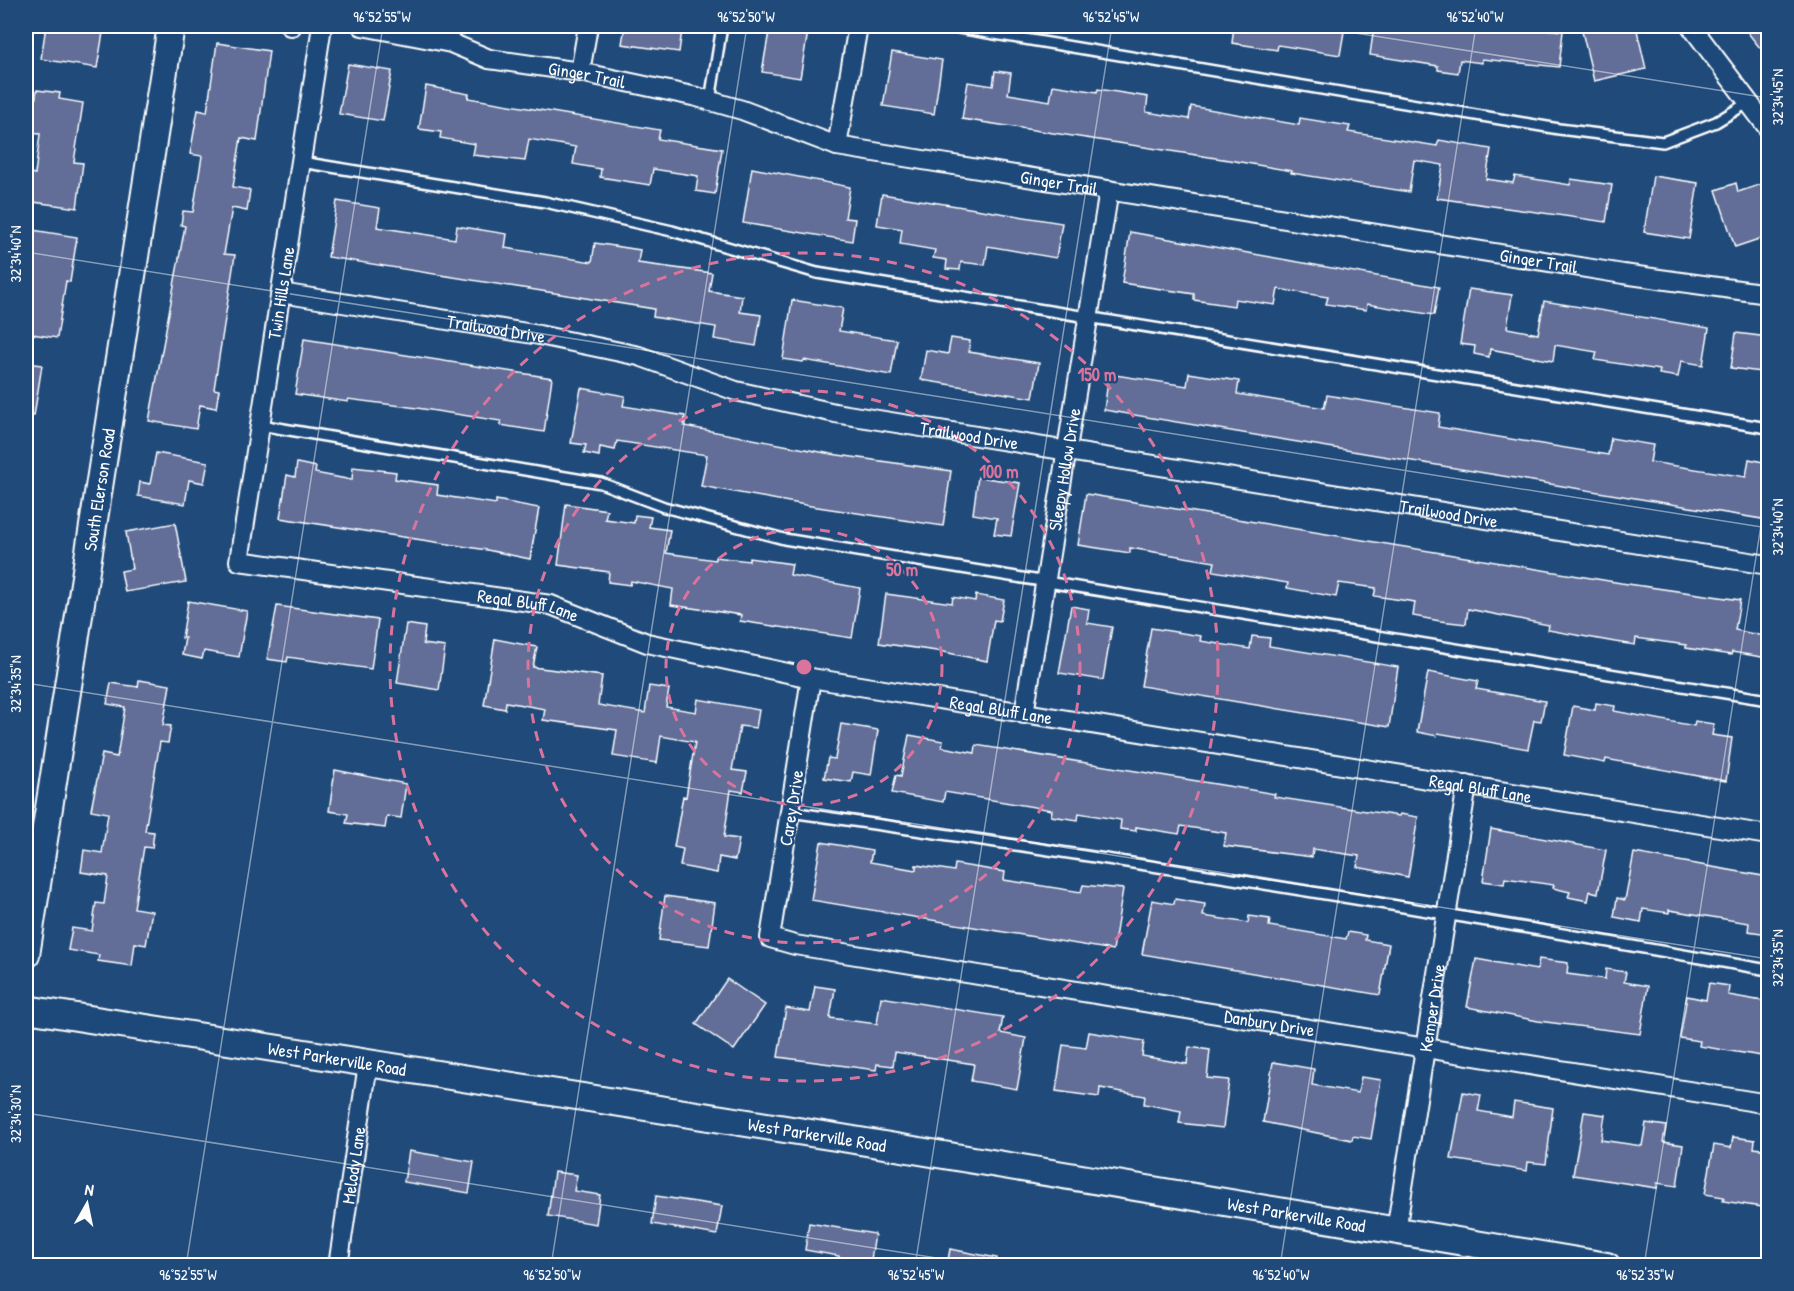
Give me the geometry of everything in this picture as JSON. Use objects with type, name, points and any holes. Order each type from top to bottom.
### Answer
[{"type":"main road","name":"South Elerson Road","points":[[26,955],[171,26]]},
{"type":"main road","name":"West Parkerville Road","points":[[26,1009],[842,1138],[1607,1266]]},
{"type":"street","name":"Twin Hills Lane","points":[[239,561],[322,26]]},
{"type":"street","name":"Ginger Trail","points":[[362,26],[452,34],[489,59],[580,72],[710,101],[837,146],[1611,272],[1768,294]]},
{"type":"street","points":[[580,72],[588,26]]},
{"type":"street","points":[[837,146],[858,26]]},
{"type":"street","points":[[1691,26],[1768,128]]},
{"type":"street","name":"Sleepy Hollow Drive","points":[[1024,714],[1109,190]]},
{"type":"street","name":"Trailwood Drive","points":[[281,293],[539,336],[639,356],[736,391],[835,413],[1768,565]]},
{"type":"street","name":"Regal Bluff Lane","points":[[239,561],[551,605],[647,643],[811,678],[1768,835]]},
{"type":"street","name":"Carey Drive","points":[[770,938],[811,678]]},
{"type":"street","name":"Kemper Drive","points":[[1396,1231],[1467,785]]},
{"type":"street","name":"Danbury Drive","points":[[770,938],[795,945],[1768,1104]]},
{"type":"street","name":"Melody Lane","points":[[338,1266],[368,1064]]},
{"type":"lane","points":[[710,101],[722,26]]},
{"type":"lane","points":[[947,26],[1559,129],[1663,142],[1716,122],[1749,102]]},
{"type":"lane","points":[[302,162],[545,202],[672,231],[817,273],[1768,428]]},
{"type":"lane","points":[[260,425],[601,483],[664,507],[784,538],[1045,580],[1252,617],[1768,700]]},
{"type":"lane","points":[[790,812],[984,839],[1447,913],[1768,969]]},
{"type":"building","points":[[46,26],[103,33],[97,68],[41,59]]},
{"type":"building","points":[[625,26],[670,26],[670,28],[682,30],[679,52],[622,44]]},
{"type":"building","points":[[770,26],[809,26],[800,78],[762,72]]},
{"type":"building","points":[[1234,26],[1345,26],[1340,55],[1278,45],[1277,50],[1232,43]]},
{"type":"building","points":[[1374,26],[1509,26],[1563,31],[1559,67],[1482,59],[1482,63],[1460,60],[1458,73],[1438,70],[1438,66],[1370,55]]},
{"type":"building","points":[[1636,26],[1646,69],[1594,81],[1581,27]]},
{"type":"building","points":[[1758,26],[1768,26],[1768,42],[1760,48],[1748,33]]},
{"type":"building","points":[[217,43],[269,51],[257,141],[241,138],[233,187],[250,190],[247,211],[232,208],[224,254],[235,255],[214,389],[219,390],[216,408],[200,405],[196,429],[149,421],[185,226],[181,225],[183,211],[193,212],[202,156],[190,154],[198,110],[207,112]]},
{"type":"building","points":[[892,52],[942,60],[934,114],[883,106]]},
{"type":"building","points":[[348,64],[392,71],[383,121],[339,114]]},
{"type":"building","points":[[995,71],[1011,73],[1008,94],[1050,101],[1053,85],[1097,92],[1098,89],[1148,97],[1146,112],[1189,119],[1191,106],[1299,125],[1300,118],[1350,126],[1348,132],[1437,146],[1439,140],[1491,149],[1486,179],[1513,183],[1515,176],[1570,185],[1571,179],[1612,185],[1606,222],[1437,198],[1443,165],[1414,160],[1409,192],[1291,173],[1292,171],[1229,160],[962,119],[968,82],[993,86]]},
{"type":"building","points":[[426,86],[469,94],[468,98],[660,130],[658,139],[722,149],[715,194],[696,191],[698,176],[653,169],[650,185],[600,177],[601,169],[573,164],[576,147],[529,139],[525,161],[473,155],[475,144],[440,138],[441,132],[419,129]]},
{"type":"building","points":[[37,90],[60,93],[59,99],[83,103],[74,162],[83,163],[77,208],[26,201],[26,172],[35,174],[40,134],[30,133]]},
{"type":"building","points":[[752,168],[850,187],[845,218],[855,219],[852,241],[743,223]]},
{"type":"building","points":[[1653,176],[1698,183],[1689,239],[1644,232]]},
{"type":"building","points":[[1736,183],[1738,192],[1762,184],[1768,202],[1768,236],[1735,247],[1716,190]]},
{"type":"building","points":[[882,194],[1062,223],[1056,258],[988,246],[985,265],[961,262],[960,270],[946,269],[947,260],[933,258],[935,250],[900,244],[902,229],[877,225]]},
{"type":"building","points":[[337,201],[380,208],[377,227],[455,239],[457,226],[507,234],[505,248],[592,262],[595,243],[640,250],[638,263],[712,273],[709,291],[742,296],[740,312],[761,315],[756,346],[714,339],[716,327],[653,317],[654,309],[328,257]]},
{"type":"building","points":[[26,229],[77,237],[70,282],[66,281],[57,338],[26,333],[26,281],[30,251],[26,251]]},
{"type":"building","points":[[1130,232],[1439,287],[1434,315],[1367,304],[1366,310],[1326,304],[1328,297],[1278,289],[1275,305],[1235,299],[1234,306],[1194,300],[1194,294],[1122,283]]},
{"type":"building","points":[[1469,289],[1512,295],[1507,328],[1538,334],[1544,301],[1709,328],[1703,365],[1681,361],[1678,377],[1659,374],[1660,370],[1595,360],[1597,352],[1555,345],[1553,361],[1490,349],[1489,357],[1474,354],[1475,346],[1460,344]]},
{"type":"building","points":[[792,300],[843,308],[839,331],[897,340],[891,375],[804,360],[803,362],[783,359]]},
{"type":"building","points":[[1736,333],[1768,337],[1768,373],[1731,368]]},
{"type":"building","points":[[951,338],[970,341],[969,352],[1039,363],[1033,398],[921,380],[926,350],[948,354]]},
{"type":"building","points":[[304,339],[552,378],[544,432],[500,425],[501,421],[417,408],[348,399],[348,402],[295,394]]},
{"type":"building","points":[[26,363],[42,365],[34,416],[26,415]]},
{"type":"building","points":[[1189,373],[1239,381],[1237,394],[1324,408],[1327,395],[1440,413],[1438,427],[1608,455],[1611,438],[1653,445],[1650,462],[1746,477],[1749,459],[1768,463],[1768,520],[1104,410],[1109,374],[1187,386]]},
{"type":"building","points":[[581,388],[625,396],[623,406],[685,416],[684,426],[831,454],[951,471],[943,526],[701,486],[707,455],[617,441],[615,450],[600,447],[599,456],[584,453],[586,445],[571,443]]},
{"type":"building","points":[[156,453],[208,462],[204,483],[189,480],[185,504],[138,496],[140,482],[150,484]]},
{"type":"building","points":[[297,463],[316,467],[315,473],[352,480],[353,467],[396,472],[395,479],[438,485],[437,495],[496,504],[496,500],[539,508],[530,559],[487,550],[280,518],[287,475],[295,477]]},
{"type":"building","points":[[978,477],[1020,483],[1011,536],[994,534],[997,518],[973,514]]},
{"type":"building","points":[[1086,494],[1621,583],[1740,600],[1735,630],[1768,637],[1768,658],[1732,652],[1731,655],[1686,648],[1686,645],[1636,638],[1635,645],[1615,642],[1548,630],[1549,625],[1468,609],[1466,624],[1440,621],[1413,616],[1415,602],[1374,596],[1376,588],[1339,583],[1336,597],[1287,588],[1288,583],[1213,571],[1215,562],[1130,548],[1130,553],[1078,545]]},
{"type":"building","points":[[566,504],[607,510],[605,519],[634,523],[635,515],[651,517],[649,527],[670,530],[666,553],[715,560],[715,557],[749,561],[749,558],[792,564],[790,575],[860,588],[852,638],[740,621],[741,615],[671,605],[673,589],[631,581],[630,585],[608,582],[609,572],[558,565]]},
{"type":"building","points":[[175,523],[186,582],[125,592],[121,571],[132,569],[126,532]]},
{"type":"building","points":[[886,594],[952,603],[953,597],[975,601],[976,595],[1004,600],[1000,621],[994,620],[987,661],[944,652],[879,643]]},
{"type":"building","points":[[188,601],[247,611],[239,657],[204,651],[202,659],[182,655],[185,638],[182,638]]},
{"type":"building","points":[[277,606],[378,620],[371,669],[288,657],[287,662],[267,659]]},
{"type":"building","points":[[1071,606],[1089,609],[1087,623],[1112,627],[1103,680],[1059,673]]},
{"type":"building","points":[[406,624],[425,627],[423,644],[445,647],[439,690],[397,683]]},
{"type":"building","points":[[1151,628],[1201,636],[1200,641],[1250,649],[1252,636],[1270,638],[1269,646],[1398,667],[1389,727],[1141,686]]},
{"type":"building","points":[[495,639],[537,647],[533,667],[602,676],[598,705],[645,713],[649,686],[669,689],[666,707],[696,712],[698,699],[759,710],[756,728],[740,726],[732,770],[747,772],[743,792],[731,790],[724,837],[739,839],[735,860],[719,857],[717,873],[680,866],[683,849],[674,847],[683,796],[686,797],[695,742],[661,736],[657,763],[613,756],[617,730],[543,720],[545,709],[506,702],[505,709],[484,705]]},
{"type":"building","points":[[1428,672],[1478,681],[1476,689],[1545,701],[1541,721],[1534,720],[1528,749],[1438,733],[1437,736],[1417,732]]},
{"type":"building","points":[[139,680],[170,685],[163,725],[171,726],[168,743],[160,742],[145,831],[154,832],[152,848],[144,847],[134,908],[152,911],[146,945],[135,943],[132,966],[98,961],[99,955],[68,950],[72,928],[92,931],[96,903],[104,904],[108,876],[81,872],[84,850],[102,853],[108,813],[91,810],[102,754],[117,757],[125,707],[107,704],[111,683],[138,687]]},
{"type":"building","points":[[1596,703],[1615,706],[1614,711],[1694,726],[1695,721],[1714,724],[1712,735],[1732,738],[1726,781],[1606,759],[1605,763],[1564,755],[1573,706],[1595,710]]},
{"type":"building","points":[[841,724],[878,730],[871,775],[853,772],[851,782],[824,778],[828,758],[835,759]]},
{"type":"building","points":[[909,735],[943,741],[942,747],[975,753],[976,745],[1275,794],[1274,797],[1418,817],[1408,877],[1357,867],[1359,856],[1313,849],[1312,857],[1224,846],[1226,833],[1181,826],[1179,834],[1136,827],[1136,831],[1120,829],[1121,820],[1079,813],[1078,820],[1051,816],[1052,810],[945,792],[943,802],[892,793],[896,775],[901,776]]},
{"type":"building","points":[[335,770],[406,784],[401,818],[387,816],[385,828],[346,823],[348,814],[329,811]]},
{"type":"building","points":[[1491,829],[1606,850],[1598,893],[1590,891],[1588,901],[1568,897],[1570,892],[1553,888],[1554,885],[1505,878],[1504,884],[1483,881]]},
{"type":"building","points":[[821,842],[872,851],[870,862],[916,870],[916,865],[954,871],[955,864],[1005,872],[1004,880],[1081,892],[1083,885],[1123,889],[1113,950],[811,900]]},
{"type":"building","points":[[1634,853],[1768,877],[1768,934],[1748,931],[1749,923],[1669,910],[1669,913],[1643,909],[1641,922],[1614,917],[1617,898],[1625,900]]},
{"type":"building","points":[[665,896],[715,903],[709,946],[659,940]]},
{"type":"building","points":[[1175,899],[1205,904],[1203,916],[1248,923],[1249,916],[1270,919],[1269,926],[1346,939],[1348,932],[1366,935],[1365,940],[1389,944],[1380,995],[1142,954],[1152,900],[1174,904]]},
{"type":"building","points":[[1476,959],[1537,970],[1539,959],[1568,963],[1567,974],[1605,979],[1606,969],[1626,972],[1624,982],[1648,986],[1640,1034],[1538,1021],[1467,1007]]},
{"type":"building","points":[[727,979],[765,1005],[734,1050],[696,1024]]},
{"type":"building","points":[[1709,983],[1729,986],[1728,995],[1768,1002],[1768,1057],[1699,1046],[1700,1041],[1680,1038],[1687,996],[1706,1000]]},
{"type":"building","points":[[815,986],[835,989],[830,1018],[877,1024],[881,997],[1003,1017],[1000,1033],[1026,1038],[1017,1089],[971,1081],[974,1064],[895,1052],[893,1066],[877,1064],[876,1070],[778,1057],[786,1008],[810,1012]]},
{"type":"building","points":[[1089,1032],[1144,1041],[1142,1056],[1187,1064],[1189,1047],[1210,1050],[1207,1078],[1229,1080],[1223,1128],[1179,1123],[1181,1111],[1144,1104],[1145,1096],[1100,1088],[1099,1097],[1056,1091],[1063,1045],[1086,1048]]},
{"type":"building","points":[[1273,1062],[1314,1069],[1312,1085],[1358,1093],[1361,1077],[1381,1080],[1371,1139],[1353,1136],[1352,1140],[1263,1122]]},
{"type":"building","points":[[1463,1092],[1481,1095],[1478,1111],[1512,1117],[1514,1102],[1553,1108],[1546,1164],[1528,1162],[1527,1171],[1451,1159]]},
{"type":"building","points":[[1584,1112],[1605,1115],[1601,1140],[1642,1146],[1646,1123],[1666,1126],[1663,1142],[1683,1145],[1677,1186],[1657,1183],[1657,1188],[1573,1175]]},
{"type":"building","points":[[1733,1137],[1755,1140],[1754,1148],[1768,1150],[1768,1208],[1723,1201],[1724,1197],[1705,1194],[1714,1145],[1731,1148]]},
{"type":"building","points":[[409,1151],[474,1162],[469,1193],[404,1182]]},
{"type":"building","points":[[554,1172],[577,1175],[574,1191],[600,1195],[596,1224],[548,1216]]},
{"type":"building","points":[[656,1196],[722,1206],[717,1235],[652,1224]]},
{"type":"building","points":[[809,1223],[875,1234],[870,1266],[838,1266],[839,1256],[805,1250]]},
{"type":"building","points":[[950,1249],[997,1258],[996,1266],[947,1266]]}]
